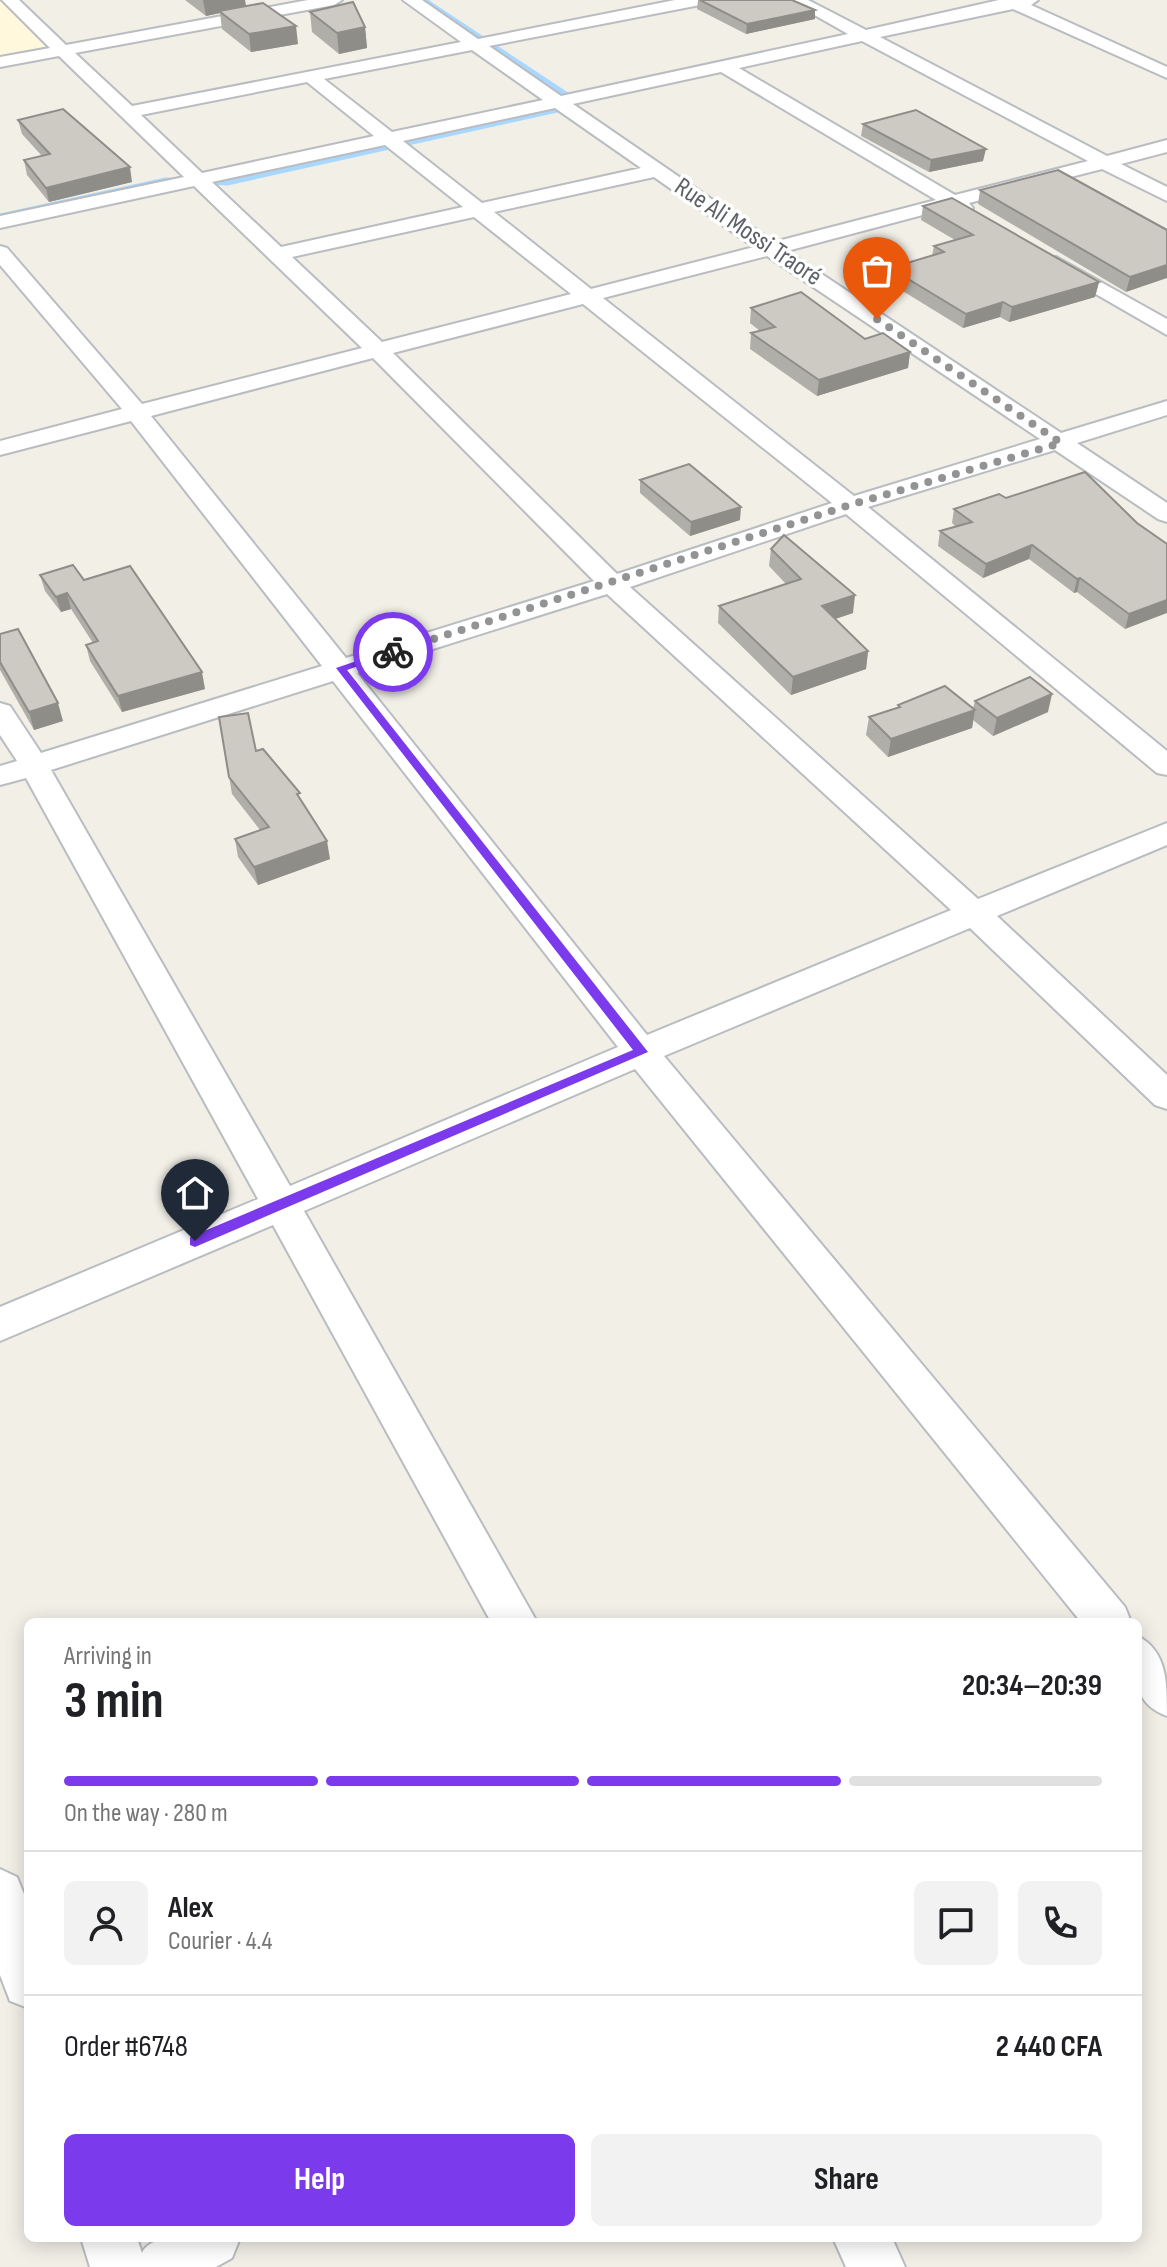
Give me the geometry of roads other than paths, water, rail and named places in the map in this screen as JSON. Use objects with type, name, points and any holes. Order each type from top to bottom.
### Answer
[{"type":"street","points":[[10,0],[377,350],[612,584],[974,913],[1167,1096]]},
{"type":"street","points":[[0,62],[334,0]]},
{"type":"street","name":"Rue Ali Mossi Traoré","points":[[411,0],[771,249],[1167,514]]},
{"type":"street","points":[[129,112],[700,0]]},
{"type":"street","points":[[796,0],[1167,195]]},
{"type":"street","points":[[0,222],[1017,1],[1167,73]]},
{"type":"street","points":[[724,66],[978,217]]},
{"type":"street","points":[[312,78],[850,505],[1167,766]]},
{"type":"street","points":[[0,448],[1167,146]]},
{"type":"street","points":[[274,255],[658,170]]},
{"type":"street","points":[[1032,249],[1167,328]]},
{"type":"street","points":[[0,252],[137,413],[641,1052],[1106,1618]]},
{"type":"street","points":[[0,776],[612,584],[850,505],[1061,443],[1167,408]]},
{"type":"street","points":[[0,712],[34,765],[513,1618]]},
{"type":"street","points":[[0,1325],[641,1052],[1167,833]]},
{"type":"street","points":[[0,1894],[24,1970]]},
{"type":"street","points":[[110,2242],[118,2267]]},
{"type":"street","points":[[164,2267],[205,2242]]},
{"type":"street","points":[[863,2242],[877,2267]]},
{"type":"waterway","points":[[199,181],[227,183],[575,106],[578,102],[424,0]]},
{"type":"waterway","points":[[0,216],[166,180],[183,181]]}]
